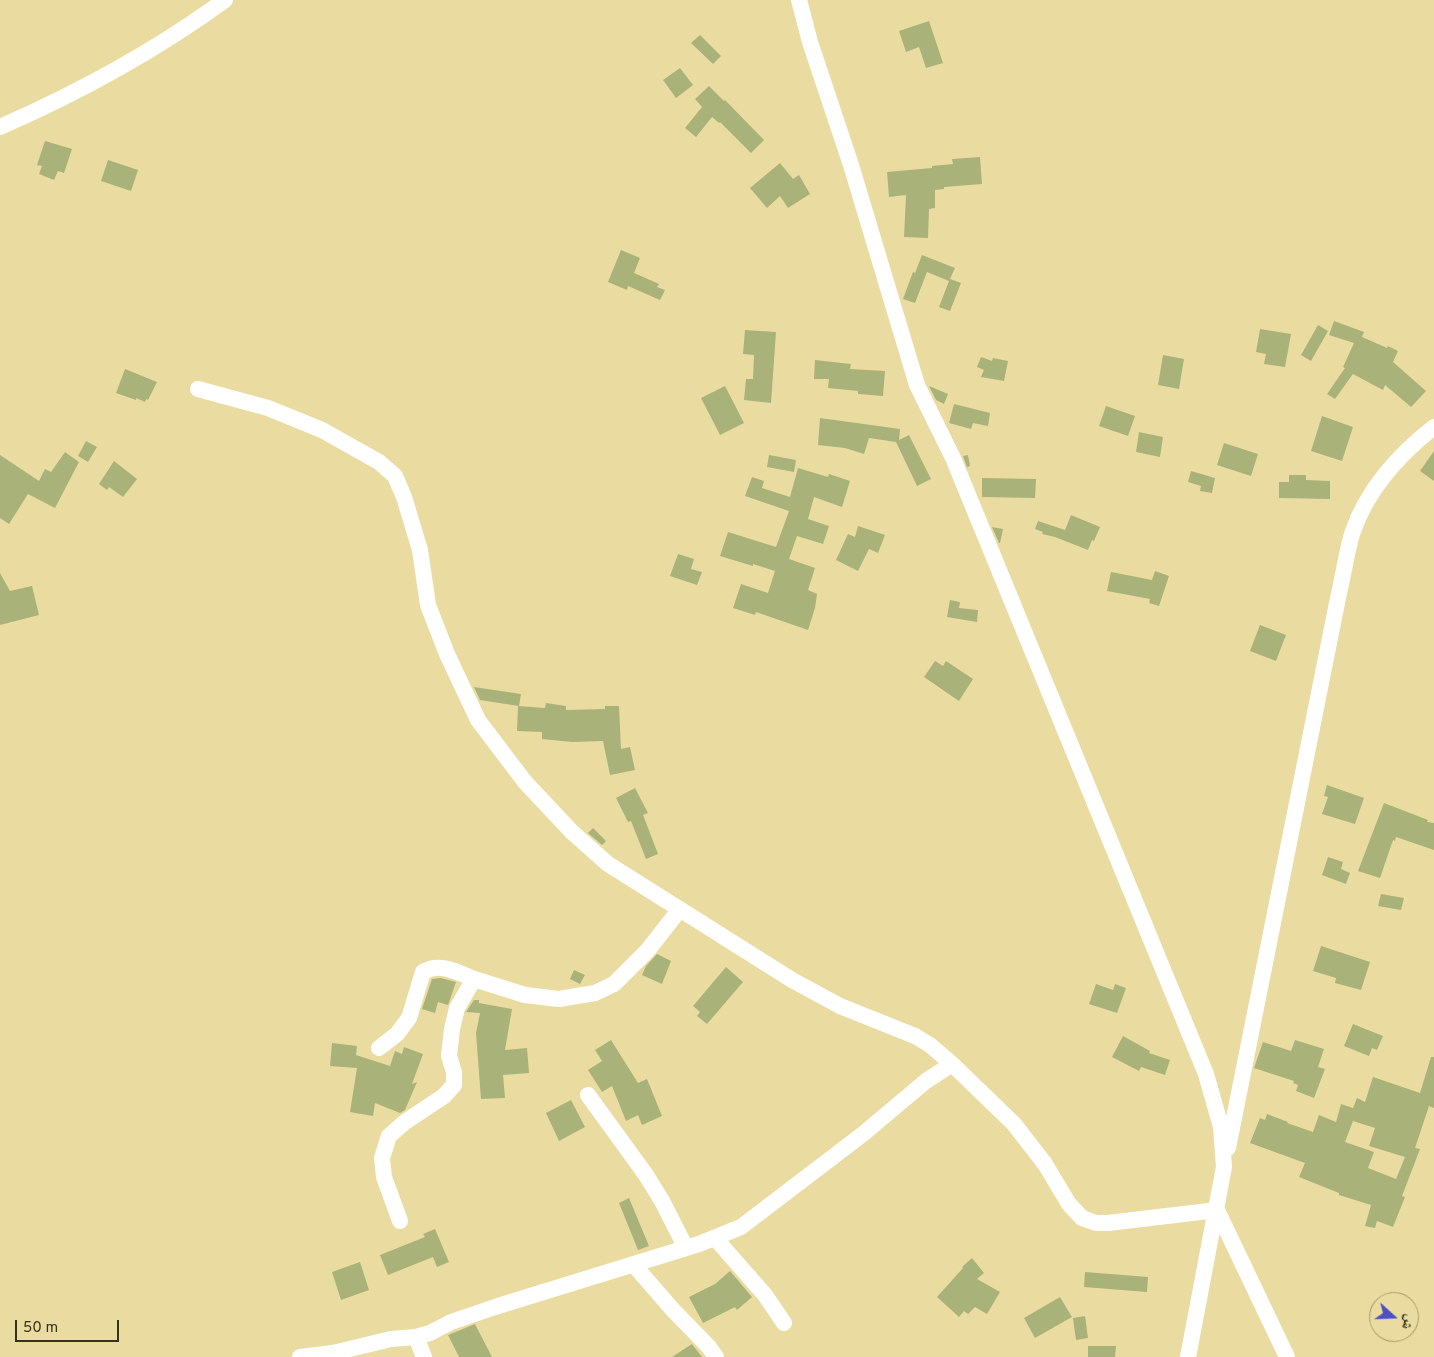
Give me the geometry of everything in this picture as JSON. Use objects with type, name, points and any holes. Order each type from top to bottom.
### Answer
[{"type":"street","points":[[0,127],[77,92],[184,30],[225,0]]},
{"type":"street","points":[[798,0],[851,165],[917,385],[957,467],[1206,1074],[1221,1126],[1224,1167]]},
{"type":"street","points":[[198,389],[268,408],[322,430],[379,462],[395,476],[404,497],[420,550],[428,606],[447,654],[478,720],[525,782],[572,832],[608,864],[792,980],[840,1006],[915,1036],[930,1045],[1014,1124],[1045,1164],[1069,1204],[1082,1218],[1096,1223],[1108,1223],[1217,1210]]},
{"type":"street","points":[[1188,1357],[1224,1167],[1352,534],[1362,510],[1377,485],[1413,444],[1434,427]]},
{"type":"street","points":[[379,1048],[397,1034],[409,1018],[423,972],[431,967],[447,968],[474,979],[525,995],[558,1000],[595,993],[614,984],[648,950],[680,909]]},
{"type":"street","points":[[400,1221],[384,1177],[382,1158],[389,1136],[405,1122],[444,1096],[454,1085],[454,1072],[449,1056],[452,1029],[457,1008],[474,979]]},
{"type":"street","points":[[300,1357],[333,1353],[391,1339],[416,1337],[430,1333],[451,1322],[686,1248],[741,1227],[863,1134],[926,1081],[952,1064]]},
{"type":"street","points":[[588,1095],[646,1175],[662,1201],[686,1248]]},
{"type":"street","points":[[1217,1210],[1287,1357]]},
{"type":"street","points":[[715,1238],[765,1295],[784,1323]]},
{"type":"street","points":[[633,1264],[673,1310],[710,1348],[716,1357]]},
{"type":"street","points":[[416,1337],[424,1357]]},
{"type":"building","points":[[929,21],[943,63],[926,68],[919,47],[906,52],[899,31]]},
{"type":"building","points":[[700,35],[721,56],[713,64],[691,43]]},
{"type":"building","points":[[680,68],[693,85],[676,98],[663,80]]},
{"type":"building","points":[[709,86],[764,140],[751,153],[720,122],[712,117],[696,137],[685,128],[702,107],[695,99]]},
{"type":"building","points":[[45,141],[72,149],[64,173],[58,171],[54,180],[39,174],[42,166],[37,165]]},
{"type":"building","points":[[980,157],[982,184],[944,187],[944,189],[935,190],[935,208],[929,209],[928,238],[904,237],[906,195],[889,197],[887,172],[932,168],[932,166],[953,164],[952,159]]},
{"type":"building","points":[[108,160],[138,170],[131,191],[101,181]]},
{"type":"building","points":[[780,163],[793,179],[799,175],[810,194],[788,208],[780,196],[767,208],[750,188]]},
{"type":"building","points":[[621,250],[640,258],[634,273],[659,284],[657,287],[665,290],[660,300],[628,286],[627,290],[608,282]]},
{"type":"building","points":[[922,255],[955,268],[950,279],[961,283],[950,311],[939,307],[949,281],[927,272],[915,303],[903,299],[913,272],[915,273]]},
{"type":"building","points":[[1334,321],[1364,332],[1362,337],[1398,351],[1393,362],[1426,391],[1411,407],[1385,385],[1383,390],[1353,374],[1335,399],[1327,394],[1345,368],[1343,367],[1354,343],[1329,335]]},
{"type":"building","points":[[1318,325],[1328,331],[1311,361],[1301,355]]},
{"type":"building","points":[[1260,329],[1291,334],[1285,367],[1264,364],[1266,354],[1256,352]]},
{"type":"building","points":[[745,330],[776,332],[771,403],[744,400],[746,379],[753,379],[754,355],[743,354]]},
{"type":"building","points":[[1163,355],[1184,359],[1179,389],[1158,385]]},
{"type":"building","points":[[981,357],[992,361],[993,358],[1008,361],[1004,381],[981,377],[984,370],[977,367]]},
{"type":"building","points":[[815,360],[851,364],[850,369],[885,371],[883,396],[858,394],[858,391],[828,388],[829,379],[814,379]]},
{"type":"building","points":[[125,369],[157,382],[148,400],[146,399],[145,402],[116,393]]},
{"type":"building","points":[[725,386],[744,423],[720,435],[701,398]]},
{"type":"building","points":[[929,386],[948,394],[944,404],[936,400]]},
{"type":"building","points":[[954,404],[990,413],[988,426],[973,423],[971,429],[949,423]]},
{"type":"building","points":[[1106,406],[1135,416],[1128,436],[1099,426]]},
{"type":"building","points":[[1322,416],[1353,427],[1342,461],[1311,451]]},
{"type":"building","points":[[820,418],[900,429],[899,440],[909,435],[931,479],[917,486],[896,442],[869,438],[864,454],[845,448],[818,445]]},
{"type":"building","points":[[1139,432],[1163,437],[1160,457],[1136,452]]},
{"type":"building","points":[[86,441],[97,447],[88,462],[78,456]]},
{"type":"building","points":[[1224,443],[1258,454],[1251,476],[1217,465]]},
{"type":"building","points":[[1434,451],[1434,481],[1420,471]]},
{"type":"building","points":[[65,452],[79,462],[55,508],[28,494],[9,524],[0,518],[0,455],[39,481],[45,469],[51,472]]},
{"type":"building","points":[[769,455],[796,460],[794,472],[767,467]]},
{"type":"building","points":[[968,455],[970,466],[967,467],[963,456]]},
{"type":"building","points":[[114,461],[137,479],[123,497],[109,487],[107,490],[99,484]]},
{"type":"building","points":[[798,468],[828,477],[829,474],[850,481],[842,507],[814,497],[808,519],[829,526],[823,544],[797,536],[789,559],[815,568],[808,590],[817,594],[808,630],[756,612],[755,615],[733,608],[741,584],[768,593],[775,571],[720,556],[728,532],[776,547],[789,511],[745,496],[752,477],[764,481],[762,488],[790,497]]},
{"type":"building","points":[[1191,471],[1215,478],[1212,493],[1200,491],[1201,486],[1188,482]]},
{"type":"building","points":[[1289,475],[1306,475],[1306,480],[1330,481],[1330,499],[1279,498],[1279,482],[1289,482]]},
{"type":"building","points":[[982,478],[1036,479],[1035,498],[982,497]]},
{"type":"building","points":[[1071,515],[1100,527],[1088,550],[1042,534],[1043,532],[1035,529],[1038,521],[1065,530]]},
{"type":"building","points":[[858,526],[885,535],[878,553],[869,549],[858,571],[836,560],[848,534],[855,537]]},
{"type":"building","points":[[992,527],[1003,529],[1000,543],[999,543]]},
{"type":"building","points":[[678,554],[694,559],[691,569],[702,572],[697,585],[670,576]]},
{"type":"building","points":[[1155,571],[1169,576],[1159,606],[1149,603],[1150,599],[1107,591],[1111,572],[1152,580]]},
{"type":"building","points":[[0,573],[10,591],[32,586],[39,615],[0,625]]},
{"type":"building","points":[[950,600],[960,602],[959,608],[978,610],[977,622],[947,617]]},
{"type":"building","points":[[1260,625],[1286,635],[1276,661],[1250,651]]},
{"type":"building","points":[[935,661],[943,666],[946,661],[973,679],[959,701],[924,677]]},
{"type":"building","points":[[474,687],[521,694],[519,706],[480,700]]},
{"type":"building","points":[[546,703],[566,706],[566,710],[605,709],[605,706],[619,706],[621,749],[630,747],[635,770],[610,775],[603,741],[572,742],[542,739],[542,732],[517,731],[518,706],[545,708]]},
{"type":"building","points":[[1327,785],[1364,798],[1355,824],[1322,814],[1328,797],[1324,796]]},
{"type":"building","points":[[635,788],[648,813],[643,815],[658,854],[646,859],[631,821],[628,822],[616,798]]},
{"type":"building","points":[[1384,803],[1428,820],[1427,822],[1434,823],[1434,850],[1396,837],[1395,841],[1393,840],[1380,878],[1358,871]]},
{"type":"building","points":[[593,828],[606,841],[602,845],[588,833]]},
{"type":"building","points":[[1328,857],[1343,862],[1341,869],[1350,873],[1346,884],[1322,875]]},
{"type":"building","points":[[1381,894],[1404,898],[1401,910],[1378,906]]},
{"type":"building","points":[[1321,946],[1370,962],[1361,990],[1335,983],[1336,978],[1313,971]]},
{"type":"building","points":[[657,954],[671,961],[662,984],[642,975],[646,966]]},
{"type":"building","points":[[726,967],[743,982],[707,1024],[697,1016],[700,1012],[693,1006]]},
{"type":"building","points":[[574,970],[585,975],[580,984],[570,979]]},
{"type":"building","points":[[441,978],[456,982],[448,1005],[438,1002],[435,1013],[422,1009],[432,979]]},
{"type":"building","points":[[1096,984],[1113,990],[1115,984],[1126,988],[1117,1013],[1089,1004]]},
{"type":"building","points":[[474,1000],[479,1000],[479,1003],[512,1009],[505,1050],[527,1048],[529,1073],[503,1075],[505,1098],[481,1099],[476,1033],[480,1013],[466,1012]]},
{"type":"building","points":[[1353,1024],[1383,1036],[1377,1050],[1372,1048],[1369,1056],[1344,1046]]},
{"type":"building","points":[[1123,1036],[1150,1051],[1149,1053],[1170,1060],[1165,1075],[1141,1067],[1139,1071],[1112,1057]]},
{"type":"building","points":[[611,1040],[638,1083],[647,1079],[662,1116],[642,1125],[638,1115],[626,1121],[612,1086],[602,1092],[588,1070],[602,1061],[595,1050]]},
{"type":"building","points":[[1295,1040],[1324,1049],[1318,1067],[1325,1069],[1314,1098],[1296,1091],[1298,1085],[1293,1083],[1294,1081],[1254,1068],[1263,1042],[1291,1051]]},
{"type":"building","points":[[332,1043],[357,1046],[356,1055],[390,1066],[395,1051],[402,1054],[404,1047],[423,1054],[412,1084],[417,1082],[405,1110],[400,1113],[375,1103],[373,1116],[350,1112],[357,1068],[330,1066]]},
{"type":"building","points":[[1431,1057],[1434,1057],[1434,1108],[1429,1106],[1415,1148],[1420,1149],[1402,1196],[1405,1197],[1393,1227],[1377,1221],[1375,1228],[1365,1226],[1371,1205],[1339,1195],[1339,1193],[1299,1177],[1305,1163],[1250,1143],[1260,1118],[1265,1120],[1267,1114],[1313,1132],[1319,1115],[1336,1122],[1341,1104],[1353,1108],[1357,1098],[1365,1102],[1373,1077],[1420,1093]],"holes":[[[1353,1121],[1375,1128],[1369,1146],[1405,1157],[1396,1179],[1368,1168],[1374,1152],[1345,1142]]]},
{"type":"building","points":[[571,1100],[585,1127],[559,1141],[546,1113]]},
{"type":"building","points":[[629,1198],[649,1246],[638,1250],[619,1203]]},
{"type":"building","points":[[435,1229],[449,1262],[437,1267],[433,1257],[388,1275],[380,1255],[425,1237],[423,1234]]},
{"type":"building","points":[[972,1258],[984,1273],[977,1279],[1000,1292],[987,1314],[975,1307],[968,1314],[964,1311],[959,1317],[937,1297]]},
{"type":"building","points":[[360,1262],[369,1290],[341,1300],[332,1272]]},
{"type":"building","points":[[730,1271],[752,1297],[737,1310],[735,1307],[703,1323],[689,1297],[715,1284]]},
{"type":"building","points":[[1085,1272],[1148,1277],[1147,1292],[1084,1287]]},
{"type":"building","points":[[1060,1297],[1072,1317],[1035,1338],[1024,1318]]},
{"type":"building","points":[[1085,1316],[1088,1338],[1076,1340],[1073,1318]]},
{"type":"building","points":[[475,1324],[492,1357],[459,1357],[448,1335]]},
{"type":"building","points":[[692,1344],[702,1357],[672,1357]]},
{"type":"building","points":[[1088,1346],[1116,1346],[1115,1357],[1088,1357]]}]
